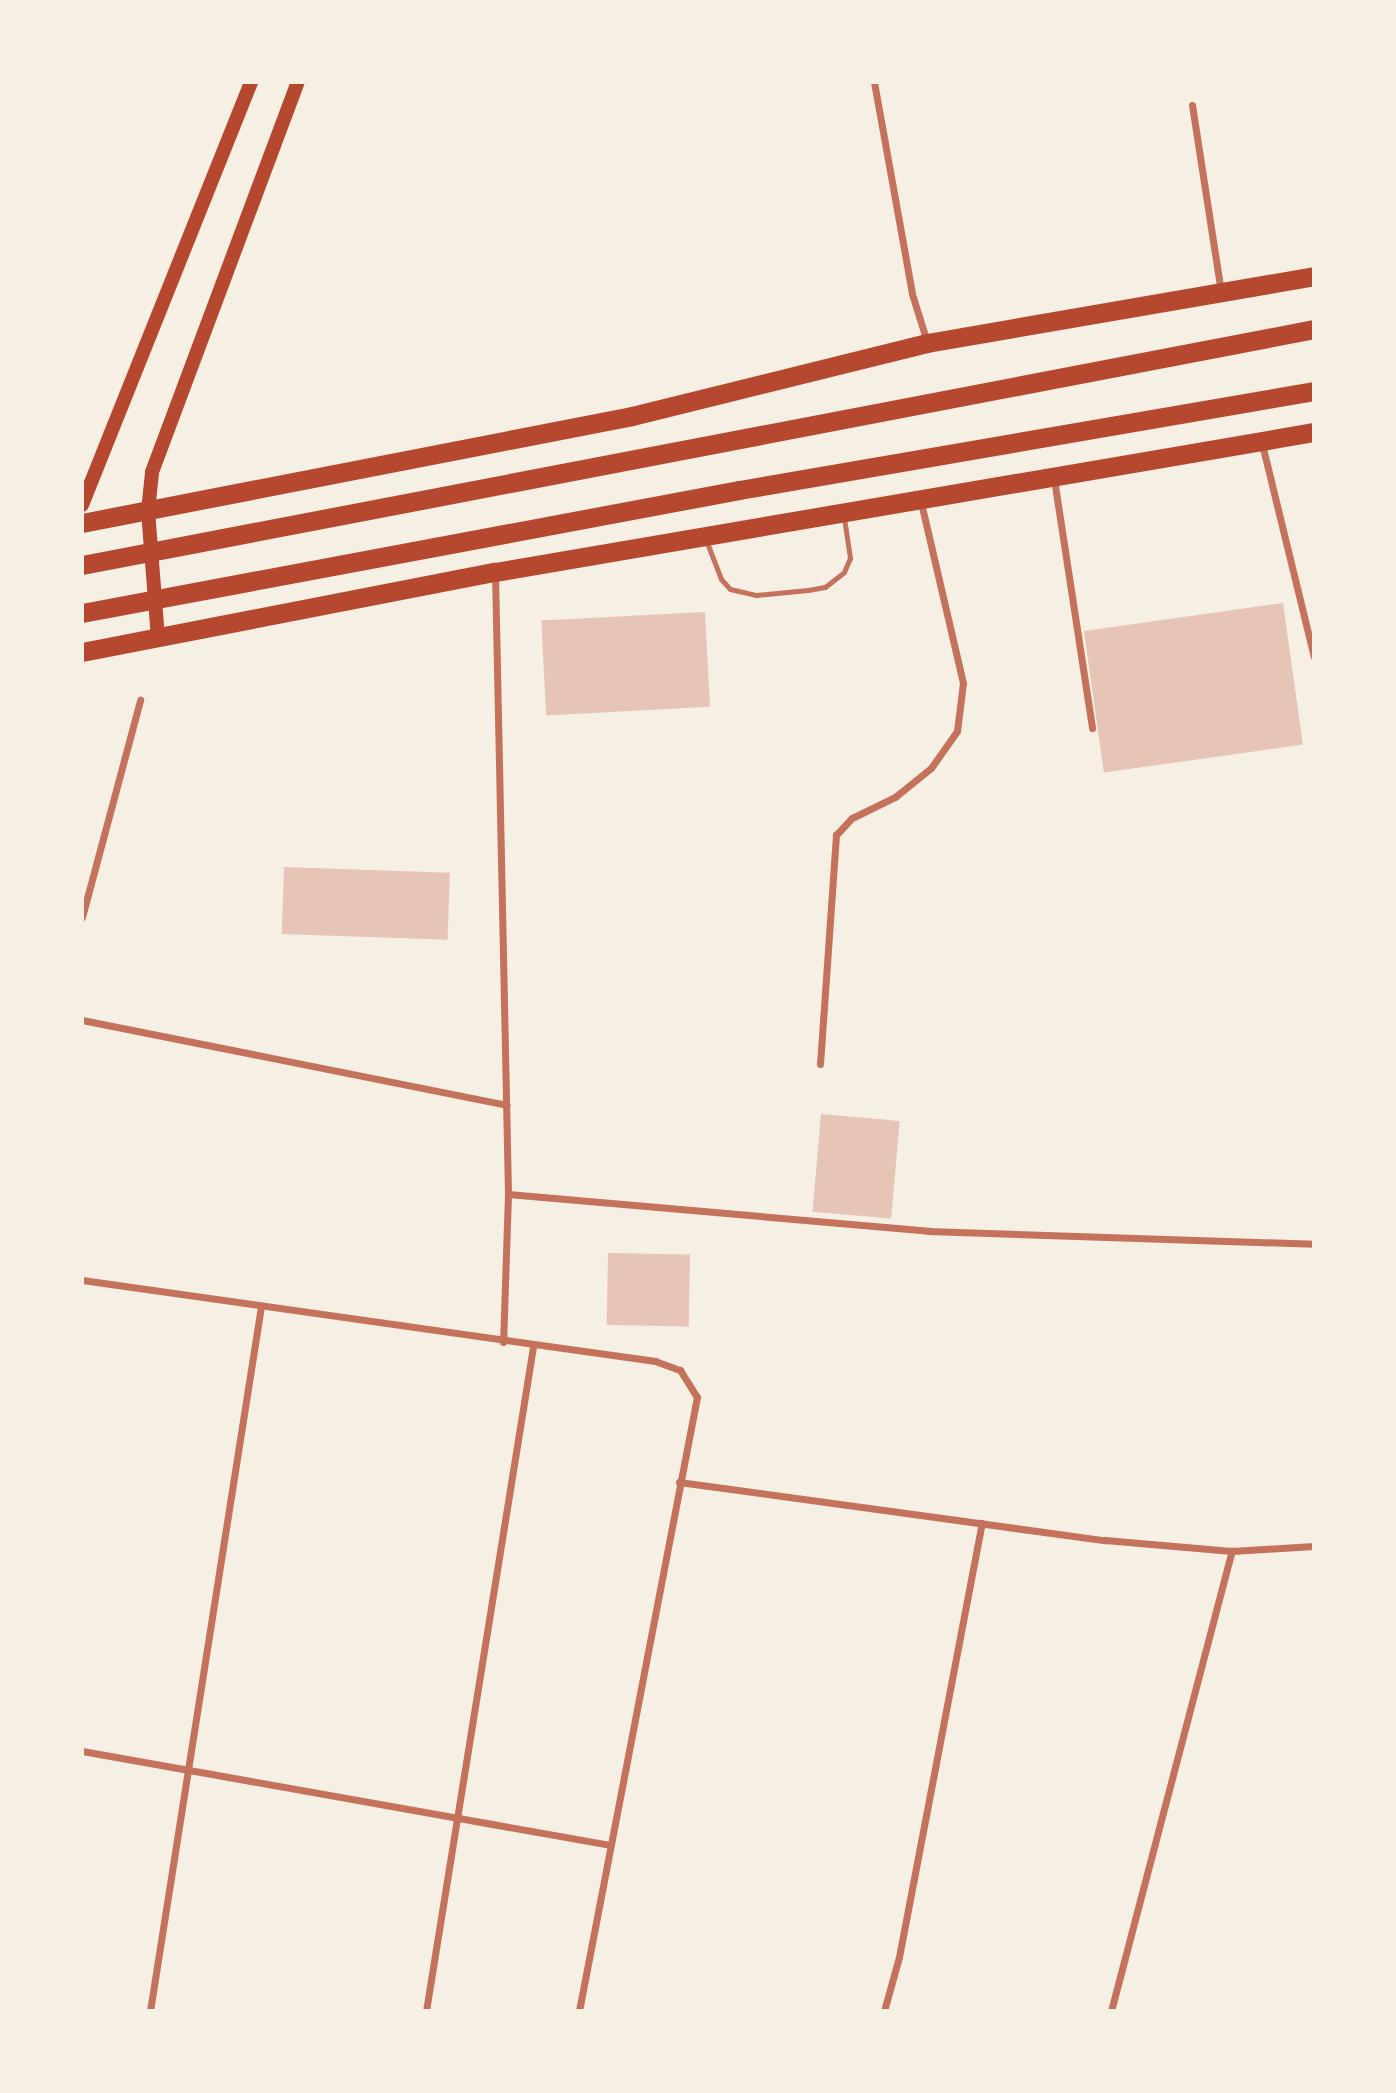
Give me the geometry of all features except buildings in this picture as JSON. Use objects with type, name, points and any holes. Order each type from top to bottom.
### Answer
[{"type":"highway","points":[[82,523],[632,416],[927,343],[1314,276]]},
{"type":"highway","points":[[82,565],[1314,328]]},
{"type":"highway","points":[[82,613],[739,490],[1314,391]]},
{"type":"highway","points":[[82,652],[495,572],[1314,432]]},
{"type":"main road","points":[[82,505],[251,82]]},
{"type":"main road","points":[[158,638],[148,511],[152,472],[298,82]]},
{"type":"street","points":[[874,82],[912,294],[927,343]]},
{"type":"street","points":[[1192,105],[1221,293]]},
{"type":"street","points":[[1262,443],[1314,657]]},
{"type":"street","points":[[1053,475],[1092,728]]},
{"type":"street","points":[[820,1064],[836,835],[852,818],[895,797],[931,768],[957,732],[963,683],[920,498]]},
{"type":"street","points":[[495,572],[508,1194],[503,1342]]},
{"type":"street","points":[[82,917],[140,699]]},
{"type":"street","points":[[82,1020],[507,1105]]},
{"type":"street","points":[[508,1194],[928,1231],[1314,1244]]},
{"type":"street","points":[[82,1280],[533,1347],[655,1361],[680,1370],[697,1397],[678,1482],[579,2011]]},
{"type":"street","points":[[150,2011],[190,1771],[261,1306]]},
{"type":"street","points":[[426,2011],[533,1347]]},
{"type":"street","points":[[678,1482],[982,1523],[1232,1551],[1314,1546]]},
{"type":"street","points":[[884,2011],[899,1957],[982,1523]]},
{"type":"street","points":[[1111,2011],[1232,1551]]},
{"type":"street","points":[[82,1751],[610,1845]]},
{"type":"lane","points":[[705,535],[721,579],[730,589],[756,595],[825,587],[845,572],[850,558],[843,512]]}]
